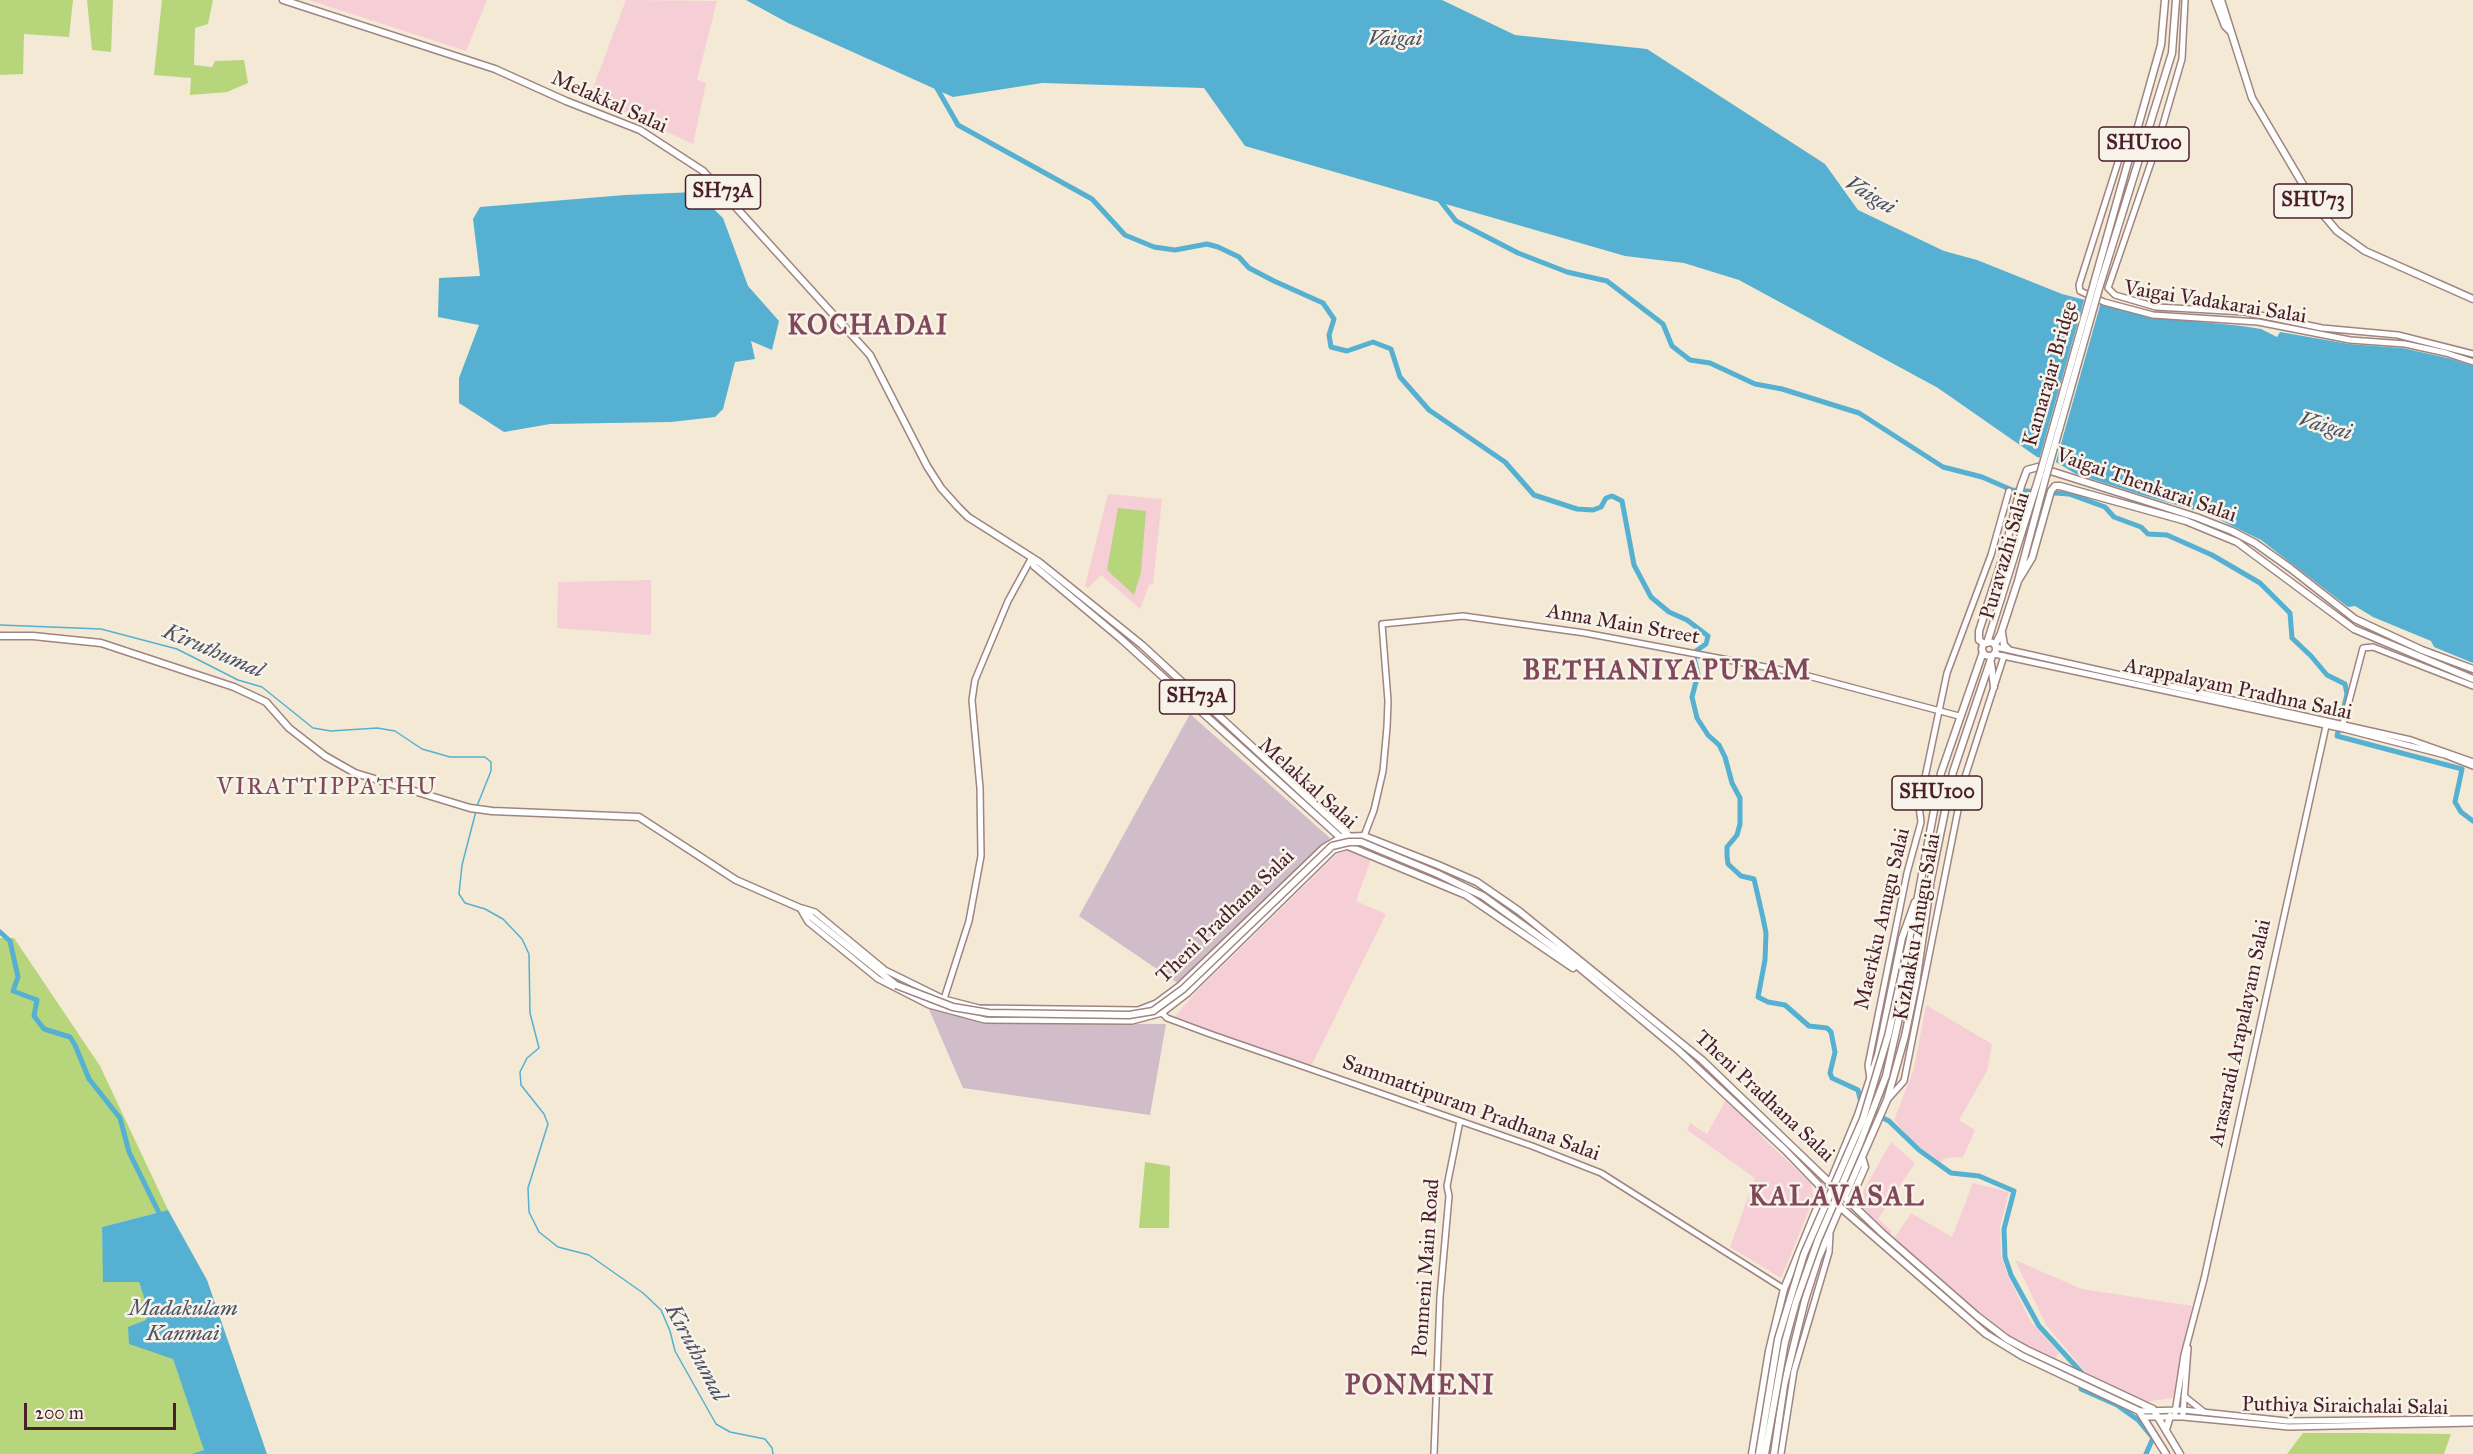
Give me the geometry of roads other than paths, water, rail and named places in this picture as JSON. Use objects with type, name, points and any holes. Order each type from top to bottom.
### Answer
[{"type":"main road","name":"Melakkal Salai","points":[[283,0],[495,69],[566,101],[640,130],[710,177],[870,355],[917,449],[941,488],[968,517],[1039,562],[1142,645],[1348,835],[1348,846]]},
{"type":"main road","name":"SHU100","points":[[2097,284],[2135,134],[2161,45],[2165,0]]},
{"type":"main road","name":"SHU100","points":[[2097,284],[2172,53],[2176,0]]},
{"type":"main road","name":"SHU73","points":[[2215,0],[2225,26],[2230,31]]},
{"type":"main road","name":"SHU73","points":[[2221,0],[2253,98],[2304,188],[2337,231],[2365,251],[2473,299]]},
{"type":"main road","name":"Kamarajar Bridge","points":[[2043,475],[2097,284]]},
{"type":"main road","name":"Vaigai Thenkarai Salai","points":[[1984,646],[1979,640],[1979,631],[2003,557],[2020,486],[2027,470],[2035,467],[2047,469],[2232,531],[2290,568],[2355,619],[2422,650],[2473,669]]},
{"type":"main road","name":"Puravazhi Salai","points":[[1765,1454],[1785,1342],[1796,1302],[1814,1250],[1886,1076],[1930,887],[1953,772],[2018,581],[2043,475]]},
{"type":"main road","name":"Vaigai Thenkarai Salai","points":[[2018,581],[2032,558],[2050,494],[2055,486],[2065,487],[2103,500],[2186,521],[2237,542],[2282,573],[2354,629],[2473,679]]},
{"type":"main road","name":"Puravazhi Salai","points":[[1759,1454],[1779,1339],[1791,1296],[1804,1254],[1863,1119],[1888,1036],[1910,939],[1915,902],[1941,773],[2039,492]]},
{"type":"main road","name":"Melakkal Salai","points":[[1031,559],[1034,566],[1120,638],[1341,837],[1348,846]]},
{"type":"main road","points":[[2002,630],[2002,639],[2008,649]]},
{"type":"main road","name":"Theni Pradhana Salai","points":[[0,636],[33,636],[101,643],[234,687],[266,702],[289,728],[325,756],[355,773],[470,808],[483,811],[639,817],[736,880],[800,908]]},
{"type":"main road","points":[[1984,646],[1993,652]]},
{"type":"main road","points":[[1984,646],[1993,652]]},
{"type":"main road","points":[[1993,652],[1994,687]]},
{"type":"main road","name":"Theni Pradhana Salai","points":[[1341,837],[1364,836],[1477,882],[1559,941],[1588,968],[1702,1060],[1934,1280],[2007,1339],[2079,1375],[2083,1382],[2139,1410]]},
{"type":"main road","points":[[800,908],[896,985],[953,1007],[989,1013],[1129,1015],[1153,1011],[1183,990],[1332,846],[1349,842],[1361,843],[1438,874],[1484,896],[1563,954]]},
{"type":"main road","name":"Theni Pradhana Salai","points":[[1348,846],[1466,895],[1582,972]]},
{"type":"main road","points":[[1752,1454],[1769,1351],[1784,1289],[1824,1191],[1848,1199],[1886,1104],[1905,1036],[1918,974],[1930,887]]},
{"type":"main road","points":[[1774,1454],[1784,1385],[1805,1300],[1840,1207],[1829,1181],[1870,1079],[1886,1025],[1905,928],[1915,902]]},
{"type":"main road","name":"Theni Pradhana Salai","points":[[1563,954],[1588,968]]},
{"type":"main road","name":"Theni Pradhana Salai","points":[[1563,954],[1678,1050],[1785,1150],[1840,1207],[1986,1334],[2022,1356],[2153,1409]]},
{"type":"main road","points":[[1818,1170],[1824,1171],[1838,1163]]},
{"type":"main road","points":[[1806,1236],[1805,1227],[1818,1195],[1813,1179]]},
{"type":"main road","points":[[1833,1222],[1851,1217]]},
{"type":"main road","points":[[2153,1409],[2180,1454]]},
{"type":"main road","points":[[2139,1410],[2166,1454]]},
{"type":"main road","points":[[2166,1431],[2173,1414]]},
{"type":"street","points":[[2135,134],[2157,145],[2182,60],[2185,0]]},
{"type":"street","name":"Vaigai Vadakarai Salai","points":[[2135,134],[2127,134],[2079,285],[2080,291],[2104,302],[2153,315],[2258,322],[2350,340],[2405,344],[2446,352],[2473,362]]},
{"type":"street","name":"Vaigai Vadakarai Salai","points":[[2157,145],[2108,288],[2115,295],[2156,307],[2245,312],[2322,328],[2398,335],[2473,354]]},
{"type":"street","name":"Maerkku Anugu Salai","points":[[1870,1079],[1868,1065],[1907,873],[1921,822],[1920,806],[1947,673],[1987,565],[2009,491]]},
{"type":"street","points":[[944,999],[969,921],[981,856],[981,788],[972,700],[975,680],[1008,601],[1031,559]]},
{"type":"street","name":"Anna Main Street","points":[[1364,836],[1374,810],[1383,771],[1387,727],[1388,701],[1382,624],[1463,616],[1625,639],[1695,655],[1815,677],[1959,716]]},
{"type":"street","name":"Arappalayam Pradhna Salai","points":[[2341,727],[2362,648],[2373,647],[2473,686]]},
{"type":"street","name":"Arappalayam Pradhna Salai","points":[[1993,652],[2008,649],[2341,727]]},
{"type":"street","name":"Arappalayam Pradhna Salai","points":[[1993,652],[2326,726],[2341,727]]},
{"type":"street","name":"Kizhakku Anugu Salai","points":[[1886,1104],[1904,1081],[1964,780],[2004,656]]},
{"type":"street","name":"Arasaradi Arapalayam Salai","points":[[2173,1414],[2326,726]]},
{"type":"street","points":[[2341,727],[2411,740],[2473,764]]},
{"type":"street","name":"Theni Pradhana Salai","points":[[800,908],[815,912],[885,970],[944,999],[979,1008],[1070,1011],[1138,1010],[1156,1003],[1179,986],[1323,848],[1341,837]]},
{"type":"street","name":"Theni Pradhana Salai","points":[[800,908],[808,922],[878,978],[921,1000],[985,1020],[1132,1021],[1162,1013],[1188,993],[1334,850],[1348,846]]},
{"type":"street","points":[[921,1000],[925,990]]},
{"type":"street","points":[[1156,1003],[1162,1013]]},
{"type":"street","name":"Sammattipuram Pradhana Salai","points":[[1162,1013],[1167,1018],[1210,1034],[1602,1173],[1784,1289]]},
{"type":"street","name":"Ponmeni Main Road","points":[[1434,1454],[1440,1297],[1449,1196],[1447,1186],[1460,1121]]},
{"type":"street","points":[[1781,1454],[1794,1371],[1829,1252],[1830,1230]]},
{"type":"street","name":"Arasaradi Arapalayam Salai","points":[[2183,1414],[2189,1356],[2187,1347]]},
{"type":"street","points":[[2184,1396],[2204,1412]]},
{"type":"street","points":[[2165,1409],[2177,1400]]},
{"type":"street","points":[[2139,1410],[2165,1409],[2173,1414]]},
{"type":"street","name":"Puthiya Siraichalai Salai","points":[[2183,1414],[2204,1412],[2287,1422],[2473,1421]]},
{"type":"street","points":[[2145,1417],[2183,1414]]},
{"type":"street","name":"Puthiya Siraichalai Salai","points":[[2183,1414],[2289,1427],[2473,1421]]},
{"type":"water","name":"Vaigai","points":[[746,0],[1442,0],[1515,35],[1647,49],[1825,164],[1858,210],[1944,251],[1977,260],[2062,294],[2151,317],[2261,329],[2277,337],[2280,332],[2349,344],[2402,348],[2473,366],[2473,663],[2434,647],[2431,641],[2373,617],[2355,606],[2348,607],[2261,540],[2214,517],[2215,513],[2202,507],[2194,510],[2142,495],[2076,474],[2054,461],[2037,457],[1938,388],[1739,280],[1684,263],[1625,256],[1245,146],[1204,88],[1042,83],[953,97],[788,23]]},
{"type":"water","points":[[696,192],[723,218],[748,286],[779,321],[772,350],[751,341],[755,359],[735,362],[723,409],[715,417],[671,422],[550,424],[504,432],[459,403],[459,378],[479,325],[438,317],[439,278],[480,276],[473,219],[480,207],[625,195]]},
{"type":"water","name":"Madakulam Kanmai","points":[[168,1210],[207,1280],[267,1454],[191,1454],[204,1450],[173,1359],[129,1344],[128,1327],[146,1320],[148,1310],[139,1282],[103,1282],[102,1227]]},
{"type":"waterway","points":[[934,83],[958,125],[1092,199],[1125,235],[1154,247],[1175,250],[1207,244],[1218,247],[1239,257],[1249,268],[1323,303],[1334,319],[1329,335],[1331,347],[1347,351],[1373,342],[1391,349],[1400,377],[1429,410],[1505,462],[1534,495],[1577,509],[1593,510],[1601,507],[1606,498],[1612,496],[1622,501],[1634,565],[1651,597],[1669,612],[1687,620],[1708,636],[1706,644],[1696,651],[1694,657],[1698,674],[1692,697],[1697,718],[1708,735],[1719,745],[1732,783],[1740,798],[1740,824],[1737,835],[1727,847],[1727,856],[1728,864],[1741,876],[1754,879],[1763,918],[1766,933],[1765,960],[1758,997],[1768,1002],[1785,1005],[1809,1026],[1827,1028],[1831,1032],[1835,1052],[1830,1073],[1832,1078],[1858,1090],[1861,1103]]},
{"type":"waterway","points":[[1438,198],[1456,221],[1518,253],[1567,272],[1607,281],[1663,324],[1672,346],[1690,360],[1710,363],[1755,384],[1782,389],[1859,413],[1943,467],[1982,477],[2012,490],[2069,494],[2105,507],[2114,517],[2141,527],[2148,534],[2167,535],[2212,555],[2260,583],[2290,613],[2292,638],[2327,675],[2345,684],[2347,694],[2337,736],[2462,769],[2455,802],[2461,812],[2473,821]]},
{"type":"waterway","name":"Kiruthumal","points":[[0,625],[101,629],[177,649],[238,680],[262,687],[313,728],[331,731],[377,728],[395,731],[422,749],[450,757],[485,757],[491,762],[491,771],[477,806]]},
{"type":"waterway","name":"Kiruthumal","points":[[476,811],[462,865],[459,894],[465,903],[485,909],[503,919],[522,939],[529,954],[530,1013],[539,1048],[527,1058],[520,1072],[521,1085],[544,1114],[548,1124],[528,1188],[529,1212],[539,1232],[558,1247],[589,1255],[643,1293],[661,1310],[675,1351],[716,1424],[730,1432],[765,1439],[772,1448],[773,1454]]},
{"type":"waterway","points":[[0,932],[10,941],[18,977],[13,991],[37,1000],[34,1016],[44,1029],[70,1037],[89,1079],[120,1118],[129,1152],[161,1217]]},
{"type":"waterway","points":[[1869,1111],[1889,1121],[1919,1150],[1951,1173],[1979,1176],[2014,1191],[2004,1229],[2005,1257],[2011,1275],[2039,1326],[2082,1373],[2081,1389],[2117,1405],[2138,1420],[2153,1438],[2146,1454]]},
{"type":"district","name":"KOCHADAI","points":[[868,327]]},
{"type":"district","name":"BETHANIYAPURAM","points":[[1667,672]]},
{"type":"district","name":"VIRATTIPPATHU","points":[[327,788]]},
{"type":"district","name":"KALAVASAL","points":[[1837,1198]]},
{"type":"district","name":"PONMENI","points":[[1420,1387]]}]
